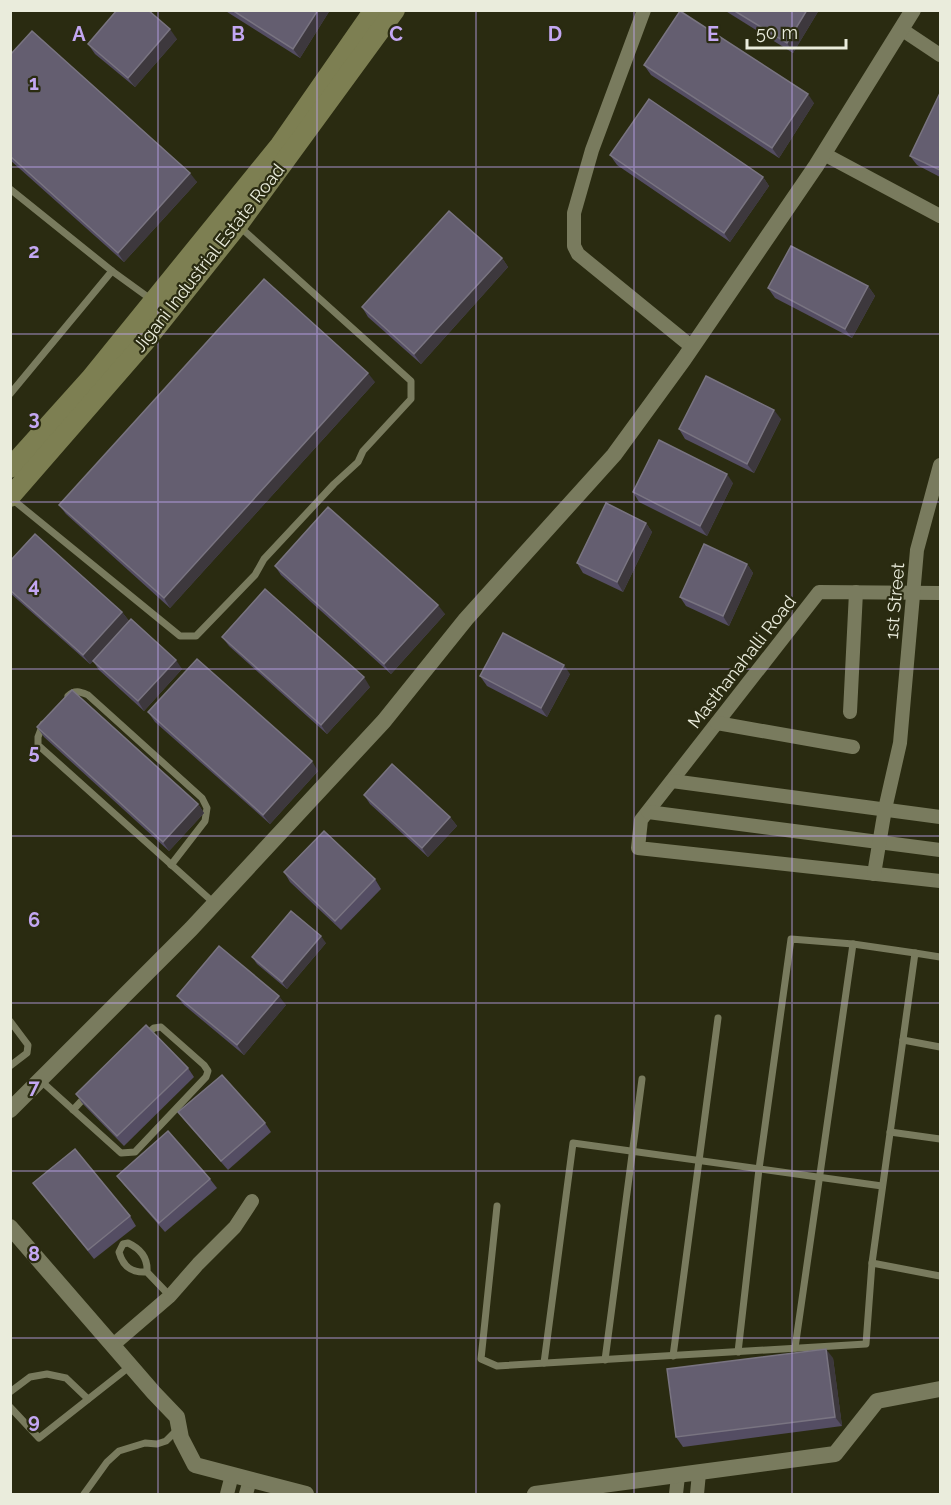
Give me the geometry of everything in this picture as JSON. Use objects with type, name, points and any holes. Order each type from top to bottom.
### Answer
[{"type":"main road","name":"Jigani Industrial Estate Road","points":[[10,468],[90,379],[280,145],[374,10]]},
{"type":"main road","name":"Jigani Industrial Estate Road","points":[[10,497],[144,343],[238,225],[395,10]]},
{"type":"street","points":[[644,10],[592,150],[574,213],[574,246],[579,254],[692,347]]},
{"type":"street","points":[[10,1110],[182,938],[384,721],[466,619],[614,456],[692,347],[824,154],[913,10]]},
{"type":"street","points":[[902,29],[940,55]]},
{"type":"street","points":[[824,154],[940,216]]},
{"type":"street","name":"1st Street","points":[[874,874],[885,809],[900,743],[917,550],[940,465]]},
{"type":"street","name":"Masthanahalli Road","points":[[645,816],[819,592],[940,593]]},
{"type":"street","points":[[850,712],[856,592]]},
{"type":"street","points":[[717,723],[853,747]]},
{"type":"street","points":[[672,781],[940,817]]},
{"type":"street","points":[[940,850],[880,841],[645,816],[638,848],[940,880]]},
{"type":"street","points":[[113,1345],[170,1296],[235,1227],[252,1201]]},
{"type":"street","points":[[10,1227],[177,1417],[181,1438],[195,1465],[232,1475],[248,1487],[306,1494]]},
{"type":"street","points":[[534,1494],[835,1454],[877,1401],[940,1389]]},
{"type":"street","points":[[697,1494],[699,1473]]},
{"type":"street","points":[[227,1494],[232,1475]]},
{"type":"street","points":[[676,1494],[678,1476]]},
{"type":"lane","points":[[10,189],[154,302]]},
{"type":"lane","points":[[10,497],[180,636],[196,636],[255,575],[264,559],[334,484],[358,462],[363,451],[411,399],[411,381],[238,225]]},
{"type":"lane","points":[[10,394],[112,271]]},
{"type":"lane","points":[[64,701],[71,692],[80,691],[88,695],[202,798],[207,808],[205,821],[171,865]]},
{"type":"lane","points":[[49,718],[41,726],[38,736],[39,745],[214,903]]},
{"type":"lane","points":[[738,1352],[759,1169],[791,939],[854,944],[940,957]]},
{"type":"lane","points":[[795,1348],[854,944]]},
{"type":"lane","points":[[497,1206],[480,1359],[497,1366],[866,1344],[872,1263],[915,953]]},
{"type":"lane","points":[[673,1356],[718,1018]]},
{"type":"lane","points":[[10,1021],[28,1045],[27,1053],[10,1066]]},
{"type":"lane","points":[[40,1080],[120,1153],[135,1152],[206,1077],[207,1071],[204,1065],[161,1027],[154,1028],[138,1043]]},
{"type":"lane","points":[[903,1040],[940,1047]]},
{"type":"lane","points":[[605,1360],[642,1079]]},
{"type":"lane","points":[[73,1110],[93,1088]]},
{"type":"lane","points":[[890,1132],[940,1139]]},
{"type":"lane","points":[[544,1363],[573,1143],[882,1186]]},
{"type":"lane","points":[[147,1272],[138,1273],[127,1268],[119,1252],[123,1244],[128,1243],[141,1251],[147,1264],[147,1272],[170,1296]]},
{"type":"lane","points":[[872,1263],[940,1276]]},
{"type":"lane","points":[[10,1407],[39,1438],[130,1365]]},
{"type":"lane","points":[[10,1392],[30,1377],[47,1374],[66,1378],[88,1399]]},
{"type":"lane","points":[[84,1494],[107,1462],[119,1451],[145,1443],[157,1444],[166,1441],[179,1428]]},
{"type":"building","points":[[117,10],[148,10],[170,29],[128,78],[88,44]]},
{"type":"building","points":[[232,10],[318,10],[293,49]]},
{"type":"building","points":[[733,10],[807,10],[787,43]]},
{"type":"building","points":[[680,11],[808,94],[772,148],[644,65]]},
{"type":"building","points":[[32,31],[190,173],[118,253],[10,156],[10,55]]},
{"type":"building","points":[[940,93],[940,170],[910,156]]},
{"type":"building","points":[[649,99],[763,177],[724,233],[610,155]]},
{"type":"building","points":[[449,211],[502,258],[414,354],[362,307]]},
{"type":"building","points":[[791,246],[868,286],[845,329],[768,288]]},
{"type":"building","points":[[264,279],[368,373],[164,598],[59,505]]},
{"type":"building","points":[[706,376],[774,410],[747,464],[679,429]]},
{"type":"building","points":[[659,440],[727,474],[700,526],[633,492]]},
{"type":"building","points":[[606,503],[646,523],[617,582],[577,563]]},
{"type":"building","points":[[328,507],[438,605],[384,664],[275,566]]},
{"type":"building","points":[[35,534],[122,612],[83,655],[10,590],[10,561]]},
{"type":"building","points":[[704,544],[747,564],[723,616],[680,597]]},
{"type":"building","points":[[265,589],[364,677],[321,725],[222,637]]},
{"type":"building","points":[[131,619],[176,660],[138,701],[93,661]]},
{"type":"building","points":[[503,633],[564,665],[541,708],[480,676]]},
{"type":"building","points":[[197,659],[312,761],[263,815],[148,712]]},
{"type":"building","points":[[72,690],[198,804],[163,842],[37,727]]},
{"type":"building","points":[[392,764],[450,817],[422,848],[364,795]]},
{"type":"building","points":[[324,831],[375,879],[335,921],[284,872]]},
{"type":"building","points":[[291,911],[321,936],[282,982],[252,957]]},
{"type":"building","points":[[219,946],[279,996],[237,1045],[177,996]]},
{"type":"building","points":[[146,1025],[188,1068],[117,1136],[76,1094]]},
{"type":"building","points":[[222,1075],[265,1123],[221,1161],[178,1112]]},
{"type":"building","points":[[168,1131],[210,1179],[159,1223],[117,1176]]},
{"type":"building","points":[[75,1149],[130,1216],[88,1250],[33,1183]]},
{"type":"building","points":[[826,1349],[835,1417],[676,1437],[667,1369]]}]
